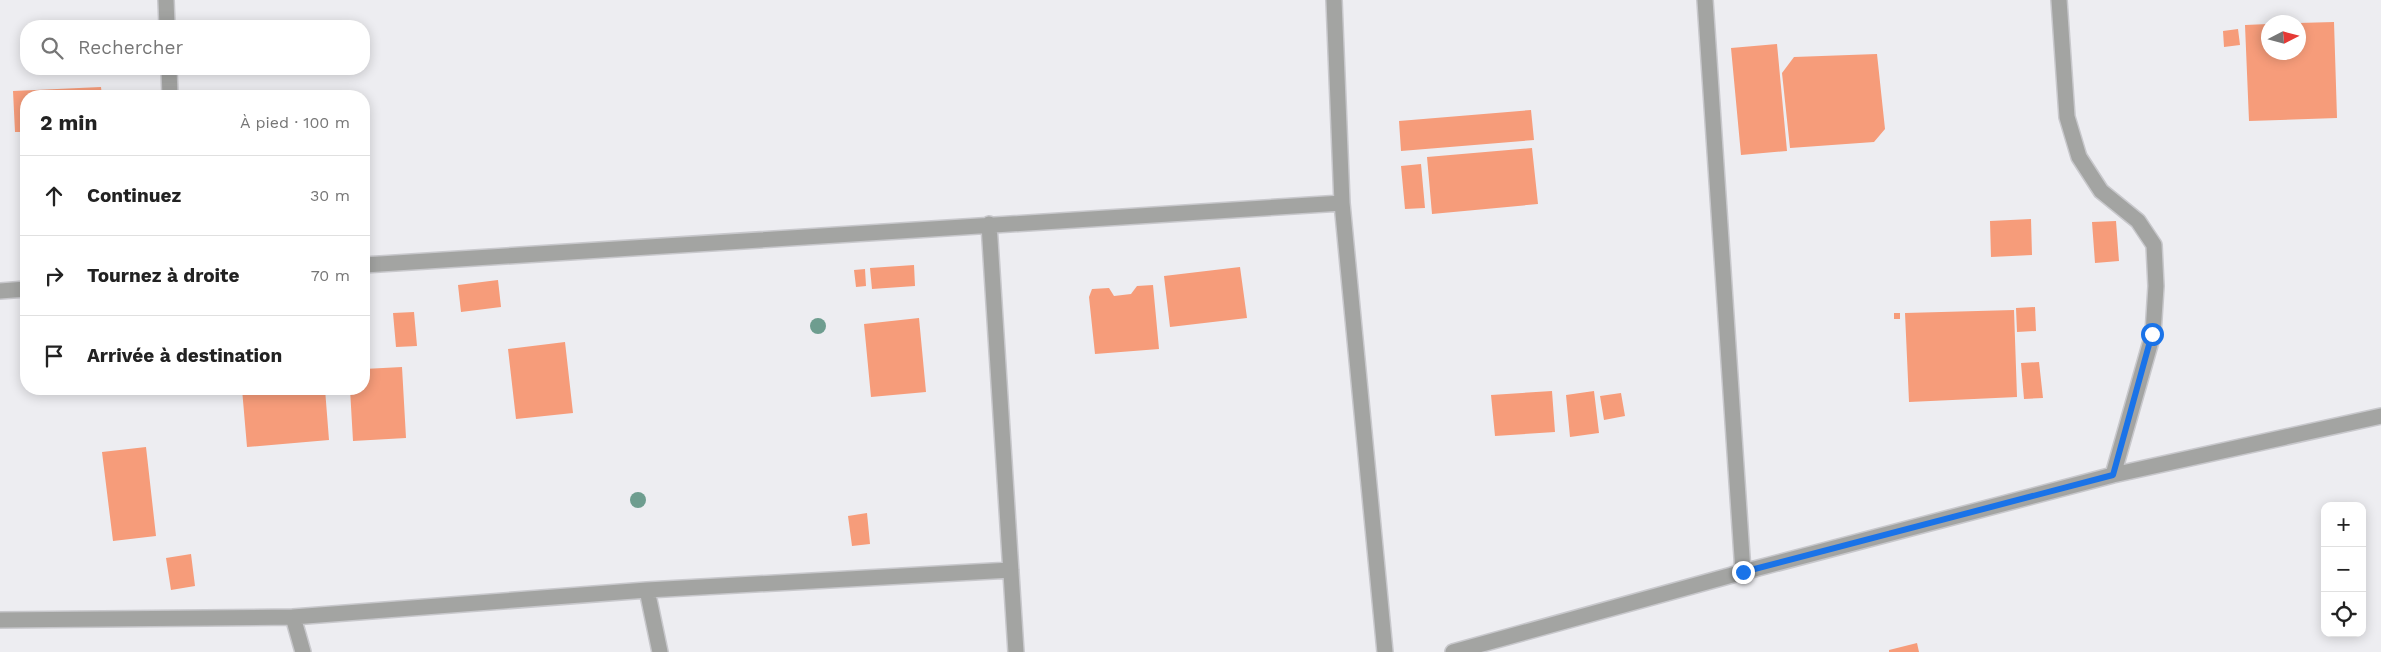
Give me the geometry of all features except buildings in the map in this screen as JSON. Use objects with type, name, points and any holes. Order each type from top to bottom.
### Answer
[{"type":"street","points":[[166,0],[167,20]]},
{"type":"street","points":[[1334,0],[1342,203],[1385,652]]},
{"type":"street","points":[[1705,0],[1743,572]]},
{"type":"street","points":[[2059,0],[2066,117],[2079,157],[2101,191],[2138,221],[2154,245],[2156,286],[2152,334],[2113,475]]},
{"type":"street","points":[[169,75],[170,90]]},
{"type":"street","points":[[370,265],[1342,203]]},
{"type":"street","points":[[989,224],[1016,652]]},
{"type":"street","points":[[0,291],[20,289]]},
{"type":"street","points":[[1453,652],[1743,572],[2113,475],[2381,416]]},
{"type":"street","points":[[0,620],[293,617],[647,590],[1011,570]]},
{"type":"street","points":[[647,590],[660,652]]},
{"type":"street","points":[[293,617],[303,652]]},
{"type":"route","points":[[1743,572],[2113,475],[2152,334]]}]
